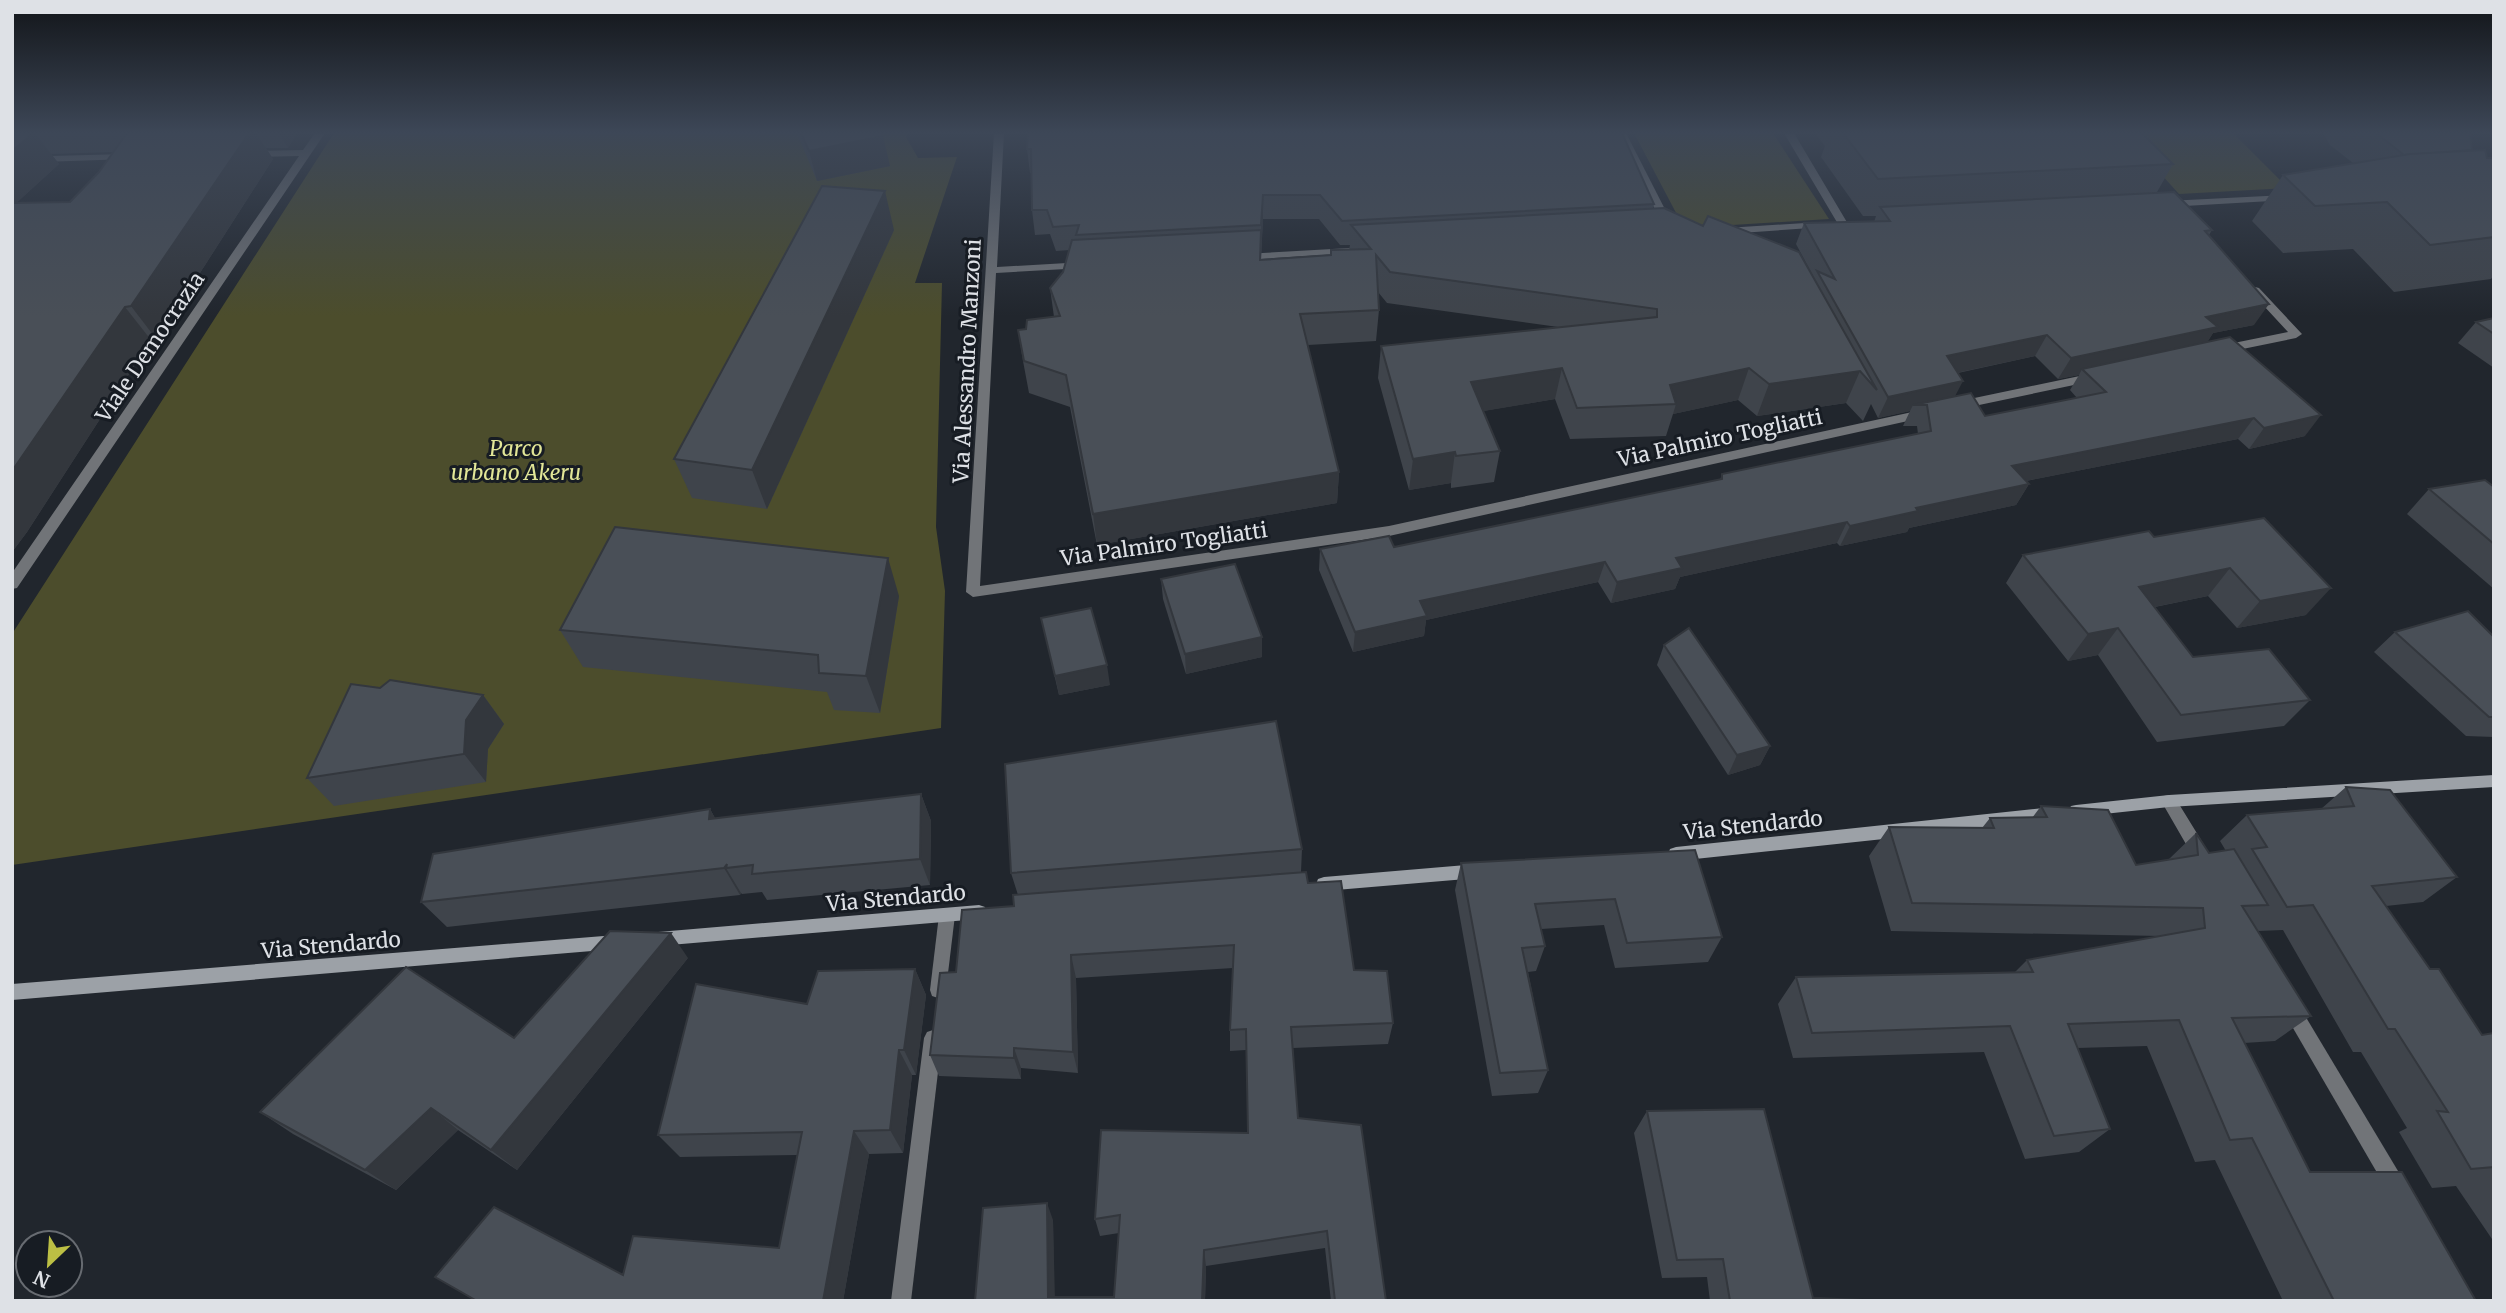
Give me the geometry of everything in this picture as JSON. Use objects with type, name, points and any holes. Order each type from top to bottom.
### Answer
[{"type":"street","name":"Viale Democrazia","points":[[12,584],[278,194]]},
{"type":"street","name":"Via Alessandro Manzoni","points":[[973,592],[996,194]]},
{"type":"street","points":[[1653,194],[1673,234],[1659,235]]},
{"type":"street","points":[[1825,194],[1843,224]]},
{"type":"street","points":[[2162,199],[2174,204],[2299,198]]},
{"type":"street","points":[[2174,204],[2183,214]]},
{"type":"street","points":[[1713,232],[1857,223]]},
{"type":"street","points":[[1766,229],[1772,241]]},
{"type":"street","points":[[1229,257],[1367,250]]},
{"type":"street","points":[[992,270],[1090,265]]},
{"type":"street","points":[[2214,351],[2295,334],[2249,284]]},
{"type":"street","name":"Via Palmiro Togliatti","points":[[973,592],[1389,531],[1870,418],[2105,374]]},
{"type":"street","name":"Via Stendardo","points":[[1659,856],[2169,801],[2494,781]]},
{"type":"street","points":[[2169,801],[2211,872]]},
{"type":"street","points":[[1303,885],[1495,869]]},
{"type":"street","name":"Via Stendardo","points":[[12,992],[1002,910]]},
{"type":"street","points":[[901,1301],[947,915]]},
{"type":"street","points":[[2281,991],[2408,1206]]},
{"type":"green space","name":"Parco urbano Akeru","points":[[295,194],[945,194],[915,283],[942,283],[936,527],[945,591],[941,728],[12,865],[12,634]]},
{"type":"green space","points":[[1666,194],[1813,194],[1829,219],[1684,228]]},
{"type":"building","points":[[77,194],[207,194],[131,306],[125,307],[12,471],[12,203],[70,202]]},
{"type":"building","points":[[818,194],[883,194],[752,470],[674,459]]},
{"type":"building","points":[[1032,194],[1650,194],[1654,204],[1342,221],[1320,195],[1263,195],[1261,225],[1076,235],[1079,225],[1053,227],[1047,210],[1032,210]]},
{"type":"building","points":[[2176,194],[2212,230],[2205,231],[2269,304],[2206,317],[2218,327],[2071,358],[2047,335],[1947,356],[1963,381],[1888,397],[1817,271],[1835,279],[1804,223],[1890,221],[1880,207]]},
{"type":"building","points":[[2303,194],[2494,194],[2494,237],[2430,245],[2387,202],[2315,206]]},
{"type":"building","points":[[1664,208],[1703,226],[1708,216],[1799,252],[1877,390],[1860,371],[1769,384],[1749,368],[1670,385],[1676,404],[1577,408],[1562,368],[1471,382],[1500,451],[1456,456],[1455,452],[1413,459],[1381,346],[1657,317],[1657,309],[1390,272],[1376,255],[1379,310],[1300,314],[1339,472],[1093,514],[1066,375],[1024,361],[1018,330],[1026,329],[1027,320],[1060,316],[1050,288],[1063,272],[1072,240],[1261,230],[1260,260],[1331,255],[1331,250],[1371,249],[1351,225]]},
{"type":"building","points":[[2494,318],[2494,334],[2476,322]]},
{"type":"building","points":[[2230,337],[2321,415],[2264,428],[2254,418],[2012,466],[2029,484],[1916,508],[1918,511],[1850,526],[1847,522],[1676,558],[1682,568],[1617,582],[1605,562],[1420,601],[1427,616],[1355,632],[1320,549],[1389,536],[1394,547],[1722,479],[1722,474],[1931,431],[1927,405],[1913,405],[1971,393],[1985,416],[2106,392],[2082,369]]},
{"type":"building","points":[[2485,480],[2494,487],[2494,544],[2429,489]]},
{"type":"building","points":[[2264,518],[2331,588],[2260,601],[2230,568],[2139,587],[2193,657],[2269,649],[2310,700],[2181,715],[2118,628],[2088,634],[2023,555],[2149,531],[2154,537]]},
{"type":"building","points":[[615,527],[888,558],[866,676],[819,673],[818,655],[560,630]]},
{"type":"building","points":[[1235,564],[1262,637],[1185,654],[1161,579]]},
{"type":"building","points":[[1091,608],[1107,665],[1055,676],[1041,618]]},
{"type":"building","points":[[2468,611],[2494,637],[2494,717],[2489,717],[2395,632]]},
{"type":"building","points":[[1689,628],[1770,746],[1737,755],[1664,645]]},
{"type":"building","points":[[390,680],[483,695],[466,720],[464,754],[307,778],[351,684],[380,688]]},
{"type":"building","points":[[1276,721],[1302,849],[1011,873],[1005,764]]},
{"type":"building","points":[[2346,787],[2390,790],[2457,877],[2372,886],[2430,969],[2439,969],[2482,1035],[2494,1033],[2494,1167],[2471,1169],[2437,1111],[2448,1112],[2395,1029],[2388,1029],[2313,905],[2287,907],[2252,849],[2267,847],[2247,815],[2354,806]]},
{"type":"building","points":[[921,794],[920,859],[752,874],[753,865],[726,868],[727,864],[724,868],[421,902],[433,854],[710,809],[709,819]]},
{"type":"building","points":[[2041,806],[2108,810],[2136,865],[2198,855],[2196,833],[2209,853],[2234,849],[2268,905],[2242,906],[2311,1016],[2232,1018],[2310,1172],[2402,1172],[2476,1301],[2334,1301],[2252,1138],[2230,1140],[2179,1020],[2068,1024],[2110,1129],[2054,1136],[2010,1026],[1812,1033],[1796,977],[2033,972],[2027,960],[2205,928],[2203,908],[1912,903],[1889,827],[1994,828],[1990,818],[2047,817]]},
{"type":"building","points":[[1695,850],[1722,937],[1627,943],[1615,899],[1535,904],[1545,946],[1522,948],[1548,1070],[1500,1073],[1461,863]]},
{"type":"building","points":[[1306,872],[1308,883],[1341,881],[1354,970],[1387,971],[1393,1023],[1291,1027],[1298,1118],[1361,1125],[1386,1301],[1335,1301],[1327,1231],[1204,1250],[1202,1301],[975,1301],[983,1208],[1047,1203],[1048,1297],[1114,1297],[1120,1215],[1095,1219],[1101,1130],[1248,1133],[1246,1029],[1230,1030],[1234,945],[1071,955],[1073,1052],[1014,1048],[1014,1058],[930,1055],[940,973],[956,972],[962,910],[1014,906],[1013,895]]},
{"type":"building","points":[[610,931],[671,933],[491,1150],[431,1108],[365,1170],[260,1112],[406,967],[514,1038]]},
{"type":"building","points":[[915,969],[904,1050],[899,1050],[890,1130],[854,1131],[823,1301],[477,1301],[435,1277],[494,1207],[623,1275],[633,1236],[779,1248],[802,1132],[658,1135],[696,984],[807,1004],[818,971]]},
{"type":"building","points":[[1764,1109],[1813,1298],[1862,1301],[1730,1301],[1723,1259],[1677,1260],[1647,1111]]}]
